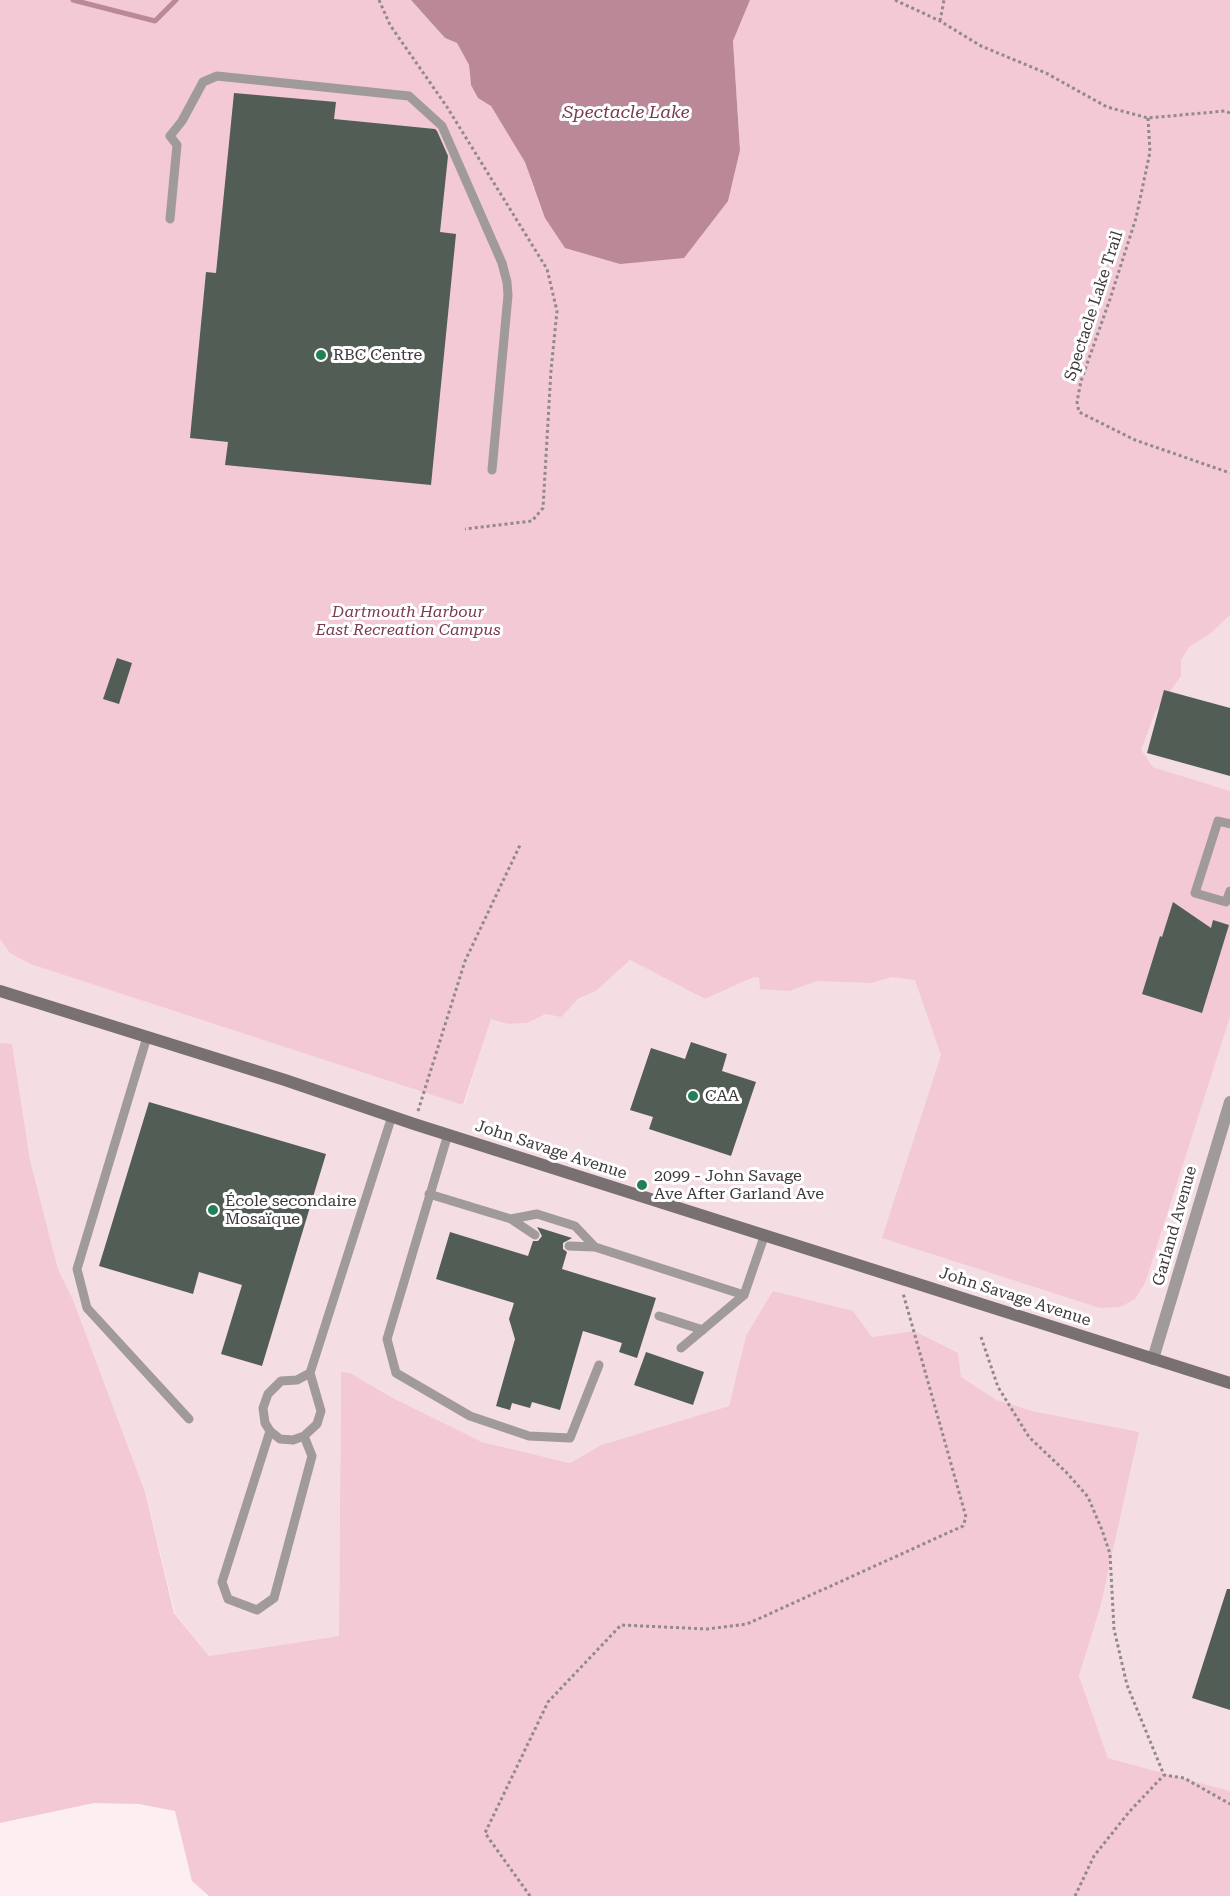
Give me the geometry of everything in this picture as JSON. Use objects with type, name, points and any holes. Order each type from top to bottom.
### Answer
[{"type":"main road","name":"John Savage Avenue","points":[[0,991],[1230,1383]]},
{"type":"street","name":"Garland Avenue","points":[[1153,1359],[1230,1102]]},
{"type":"lane","points":[[170,219],[177,145],[170,136],[182,121],[203,82],[217,76],[409,96],[442,126],[498,254],[507,282],[508,295],[492,470]]},
{"type":"lane","points":[[1230,824],[1218,820],[1195,893],[1226,902],[1230,891]]},
{"type":"lane","points":[[147,1037],[77,1269],[87,1308],[189,1419]]},
{"type":"lane","points":[[310,1373],[297,1380],[281,1381],[268,1394],[263,1408],[265,1423],[270,1431],[280,1438],[293,1440],[304,1436],[317,1425],[321,1411],[310,1373],[392,1116]]},
{"type":"lane","points":[[448,1134],[387,1339],[396,1373],[470,1416],[530,1436],[570,1438],[598,1365]]},
{"type":"lane","points":[[429,1194],[511,1220],[535,1234]]},
{"type":"lane","points":[[511,1220],[537,1214],[575,1226],[595,1247]]},
{"type":"lane","points":[[681,1348],[744,1295],[765,1234]]},
{"type":"lane","points":[[569,1246],[595,1247],[744,1295]]},
{"type":"lane","points":[[659,1316],[703,1330]]},
{"type":"lane","points":[[270,1431],[222,1582],[228,1599],[257,1610],[274,1598],[312,1456],[304,1436]]},
{"type":"path","points":[[895,0],[940,21],[981,46],[1046,74],[1107,107],[1148,118],[1225,111],[1230,113]]},
{"type":"path","points":[[940,21],[944,0]]},
{"type":"path","name":"Spectacle Lake Trail","points":[[1148,118],[1150,152],[1136,218],[1081,381],[1077,402],[1079,412],[1135,440],[1230,473]]},
{"type":"path","points":[[414,1124],[465,961],[521,843]]},
{"type":"path","points":[[530,1896],[485,1833],[548,1702],[621,1625],[706,1629],[747,1624],[963,1526],[966,1517],[898,1277]]},
{"type":"path","points":[[981,1337],[998,1387],[1010,1407],[1029,1437],[1066,1472],[1088,1497],[1102,1530],[1110,1554],[1114,1629],[1127,1685],[1164,1775]]},
{"type":"path","points":[[1164,1775],[1184,1778],[1230,1804]]},
{"type":"path","points":[[1075,1896],[1094,1856],[1129,1812],[1164,1775]]},
{"type":"shaded area","points":[[1230,615],[1230,791],[1153,767],[1133,740],[1181,676],[1180,656],[1193,643],[1211,633]]},
{"type":"shaded area","points":[[0,939],[11,953],[30,964],[464,1105],[491,1018],[508,1024],[527,1023],[596,991],[630,960],[705,999],[754,977],[870,983],[929,965],[1141,1291],[1230,1017],[1230,1791],[1108,1758],[1079,1676],[1100,1608],[1036,1412],[997,1400],[961,1377],[914,1331],[872,1337],[853,1311],[746,1336],[729,1406],[601,1445],[570,1463],[482,1442],[391,1397],[350,1373],[341,1372],[339,1636],[209,1656],[175,1613],[145,1492],[73,1300],[58,1269],[30,1160],[12,1045],[0,1043]]},
{"type":"green space","name":"Dartmouth Harbour East Recreation Campus","points":[[0,0],[411,0],[445,38],[457,43],[469,65],[471,85],[491,106],[526,162],[534,189],[740,150],[733,41],[750,0],[1230,0],[1230,615],[1211,633],[1189,647],[1181,660],[1181,676],[1155,712],[1141,750],[1153,767],[1230,791],[1230,1017],[1145,1283],[1135,1299],[1120,1307],[1100,1308],[882,1238],[941,1055],[915,980],[892,977],[871,983],[817,981],[789,991],[760,989],[759,978],[754,977],[705,999],[630,960],[596,991],[578,999],[561,1017],[546,1014],[527,1023],[508,1024],[491,1019],[463,1105],[30,964],[10,953],[0,939]]},
{"type":"green space","points":[[0,1043],[12,1044],[30,1160],[58,1269],[73,1300],[145,1492],[174,1613],[209,1656],[339,1636],[341,1372],[350,1373],[391,1397],[482,1442],[570,1463],[601,1445],[729,1406],[746,1336],[773,1291],[853,1311],[872,1337],[914,1331],[958,1353],[961,1377],[997,1400],[1036,1412],[1139,1432],[1100,1608],[1079,1676],[1108,1758],[1230,1791],[1230,1896],[209,1896],[192,1881],[175,1811],[139,1804],[94,1803],[0,1823]]},
{"type":"water","name":"Spectacle Lake","points":[[411,0],[750,0],[733,41],[740,150],[728,201],[684,258],[620,264],[565,248],[545,218],[525,162],[491,106],[478,98],[471,85],[469,65],[457,43],[445,38]]},
{"type":"building","name":"RBC Centre","points":[[234,93],[336,102],[334,119],[437,131],[448,156],[440,232],[456,234],[431,485],[225,465],[228,442],[190,438],[206,272],[216,273]]},
{"type":"building","points":[[117,658],[132,663],[119,704],[103,699]]},
{"type":"building","points":[[1164,690],[1230,708],[1230,776],[1147,753]]},
{"type":"building","points":[[1173,902],[1211,928],[1213,920],[1229,925],[1202,1013],[1142,994]]},
{"type":"building","name":"CAA","points":[[691,1042],[727,1054],[722,1071],[756,1082],[731,1156],[649,1129],[653,1117],[630,1110],[651,1048],[685,1059]]},
{"type":"building","name":"École secondaire Mosaïque","points":[[149,1102],[326,1154],[262,1366],[221,1354],[242,1285],[199,1272],[193,1294],[99,1266]]},
{"type":"building","points":[[537,1227],[572,1238],[563,1243],[563,1249],[567,1252],[562,1269],[656,1298],[637,1358],[619,1352],[622,1343],[583,1331],[560,1410],[532,1402],[530,1408],[512,1403],[510,1410],[496,1406],[515,1339],[509,1319],[514,1303],[436,1279],[450,1232],[528,1256],[533,1241],[538,1241],[542,1236]]},
{"type":"building","points":[[646,1352],[704,1372],[693,1405],[634,1385]]},
{"type":"building","points":[[1227,1589],[1230,1589],[1230,1710],[1192,1698]]},
{"type":"waterway","points":[[73,0],[155,21],[176,0]]},
{"type":"place","name":"RBC Centre","points":[[321,355]]},
{"type":"place","name":"CAA","points":[[693,1096]]},
{"type":"place","name":"2099 - John Savage Ave After Garland Ave","points":[[642,1185]]},
{"type":"place","name":"École secondaire Mosaïque","points":[[213,1210]]}]
